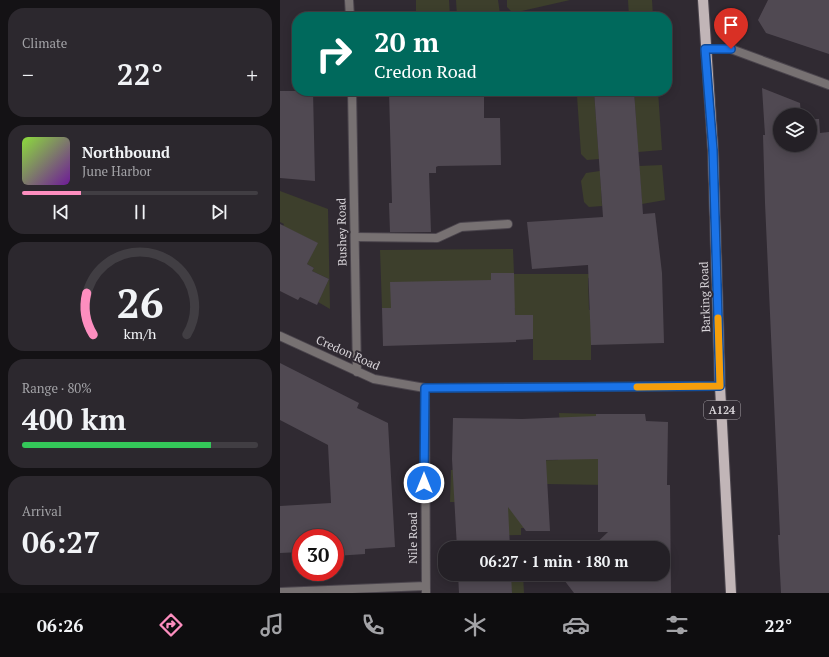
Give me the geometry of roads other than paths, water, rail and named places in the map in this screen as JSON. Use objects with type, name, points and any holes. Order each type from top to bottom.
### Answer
[{"type":"main road","name":"Barking Road","points":[[703,0],[705,49],[713,150],[720,386],[731,593]]},
{"type":"street","points":[[349,0],[350,12]]},
{"type":"street","points":[[705,49],[731,49],[829,84]]},
{"type":"street","name":"Bushey Road","points":[[352,96],[357,372]]},
{"type":"street","points":[[355,237],[437,238],[461,227],[508,224]]},
{"type":"street","name":"Credon Road","points":[[280,336],[374,379],[425,388],[720,386]]},
{"type":"street","name":"Nile Road","points":[[425,388],[425,589]]},
{"type":"street","points":[[280,592],[425,589]]}]
